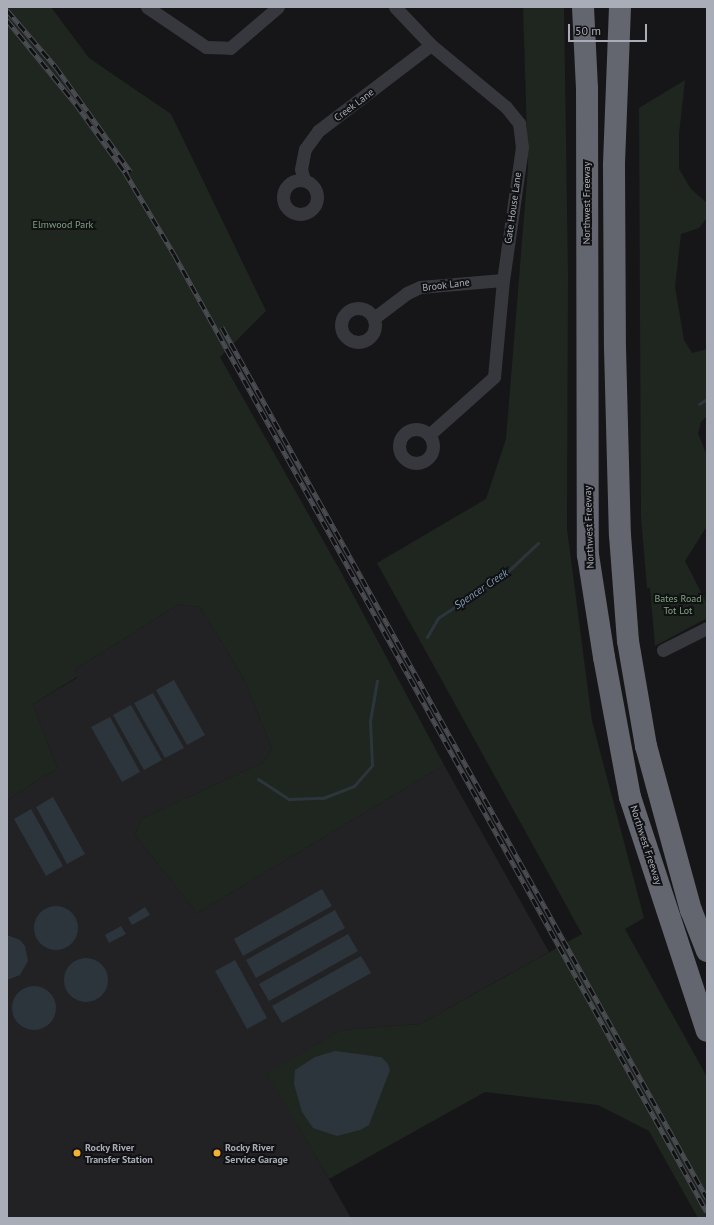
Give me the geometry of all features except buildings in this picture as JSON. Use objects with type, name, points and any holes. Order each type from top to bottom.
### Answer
[{"type":"highway","name":"Northwest Freeway","points":[[583,7],[587,88],[588,555],[604,657],[630,797],[707,1031]]},
{"type":"highway","points":[[620,8],[614,172],[615,348],[620,535],[628,641],[646,746],[691,910],[707,951]]},
{"type":"street","points":[[147,7],[206,47],[230,48],[278,7]]},
{"type":"street","name":"Gate House Lane","points":[[395,7],[431,45],[506,107],[519,123],[522,147],[503,280],[494,377],[429,435]]},
{"type":"street","name":"Creek Lane","points":[[304,180],[301,169],[305,148],[318,132],[431,45]]},
{"type":"street","name":"Brook Lane","points":[[374,318],[407,293],[420,287],[503,280]]},
{"type":"street","points":[[663,650],[707,628]]},
{"type":"shaded area","points":[[179,604],[200,607],[244,679],[272,748],[264,762],[141,819],[135,835],[197,913],[444,765],[549,952],[420,1024],[341,1030],[268,1073],[351,1218],[7,1218],[7,800],[57,768],[33,704],[77,678],[74,670]]},
{"type":"shaded area","points":[[174,680],[205,735],[187,745],[156,690]]},
{"type":"shaded area","points":[[153,693],[184,748],[165,758],[134,703]]},
{"type":"shaded area","points":[[131,705],[162,760],[144,770],[113,715]]},
{"type":"shaded area","points":[[110,717],[140,772],[122,782],[91,727]]},
{"type":"shaded area","points":[[53,797],[85,854],[67,864],[36,807]]},
{"type":"shaded area","points":[[31,809],[63,866],[46,876],[14,819]]},
{"type":"shaded area","points":[[322,889],[332,906],[243,956],[234,939]]},
{"type":"shaded area","points":[[52,906],[60,906],[65,907],[72,912],[77,919],[77,937],[72,944],[65,949],[52,950],[44,947],[37,940],[34,932],[34,924],[37,916],[44,909]]},
{"type":"shaded area","points":[[145,907],[150,915],[132,925],[128,918]]},
{"type":"shaded area","points":[[335,910],[345,928],[256,978],[246,960]]},
{"type":"shaded area","points":[[121,926],[126,934],[109,943],[105,935]]},
{"type":"shaded area","points":[[348,934],[358,951],[269,1001],[259,984]]},
{"type":"shaded area","points":[[7,935],[20,940],[25,946],[28,961],[20,975],[7,980]]},
{"type":"shaded area","points":[[361,956],[371,973],[282,1023],[272,1006]]},
{"type":"shaded area","points":[[82,958],[90,958],[95,959],[102,964],[107,971],[107,989],[102,996],[95,1001],[82,1002],[74,999],[67,992],[64,984],[64,976],[67,968],[74,961]]},
{"type":"shaded area","points":[[235,960],[267,1018],[247,1029],[215,971]]},
{"type":"shaded area","points":[[30,986],[38,986],[43,987],[50,992],[55,999],[55,1017],[50,1024],[43,1029],[30,1030],[22,1027],[15,1020],[12,1012],[12,1004],[15,996],[22,989]]},
{"type":"shaded area","points":[[335,1051],[381,1057],[388,1064],[390,1070],[369,1125],[360,1130],[337,1136],[313,1128],[302,1112],[294,1084],[295,1070],[315,1057]]},
{"type":"green space","name":"Elmwood Park","points":[[7,7],[51,7],[89,58],[171,114],[266,311],[220,357],[342,574],[444,765],[197,913],[135,835],[141,819],[264,762],[272,748],[244,679],[200,607],[179,604],[74,670],[77,677],[33,704],[57,768],[7,800]]},
{"type":"green space","points":[[523,7],[564,7],[568,275],[567,529],[592,721],[644,918],[625,929],[707,1077],[707,1218],[698,1218],[649,1131],[598,1105],[485,1092],[329,1179],[267,1073],[341,1030],[420,1024],[582,934],[377,563],[486,499],[506,439],[528,168]],"holes":[[[363,1055],[381,1057],[315,1057]]]},
{"type":"green space","name":"Bates Road Tot Lot","points":[[685,80],[679,134],[679,169],[691,189],[707,203],[707,218],[699,228],[681,234],[675,287],[684,340],[692,353],[707,349],[707,416],[701,422],[698,433],[707,456],[707,526],[685,561],[707,604],[707,618],[655,646],[650,588],[647,588],[641,517],[639,108]]},
{"type":"waterway","name":"Spencer Creek","points":[[699,404],[707,399]]},
{"type":"waterway","name":"Spencer Creek","points":[[427,637],[438,618],[506,573],[538,543]]},
{"type":"waterway","name":"Spencer Creek","points":[[258,779],[289,799],[323,798],[354,786],[372,765],[370,721],[377,681]]},
{"type":"railway","points":[[7,10],[56,67],[131,172]]},
{"type":"railway","points":[[7,20],[76,104],[125,172],[174,254],[707,1212]]},
{"type":"railway","points":[[222,327],[707,1198]]},
{"type":"place","name":"Rocky River Transfer Station","points":[[77,1153]]},
{"type":"place","name":"Rocky River Service Garage","points":[[217,1153]]}]
